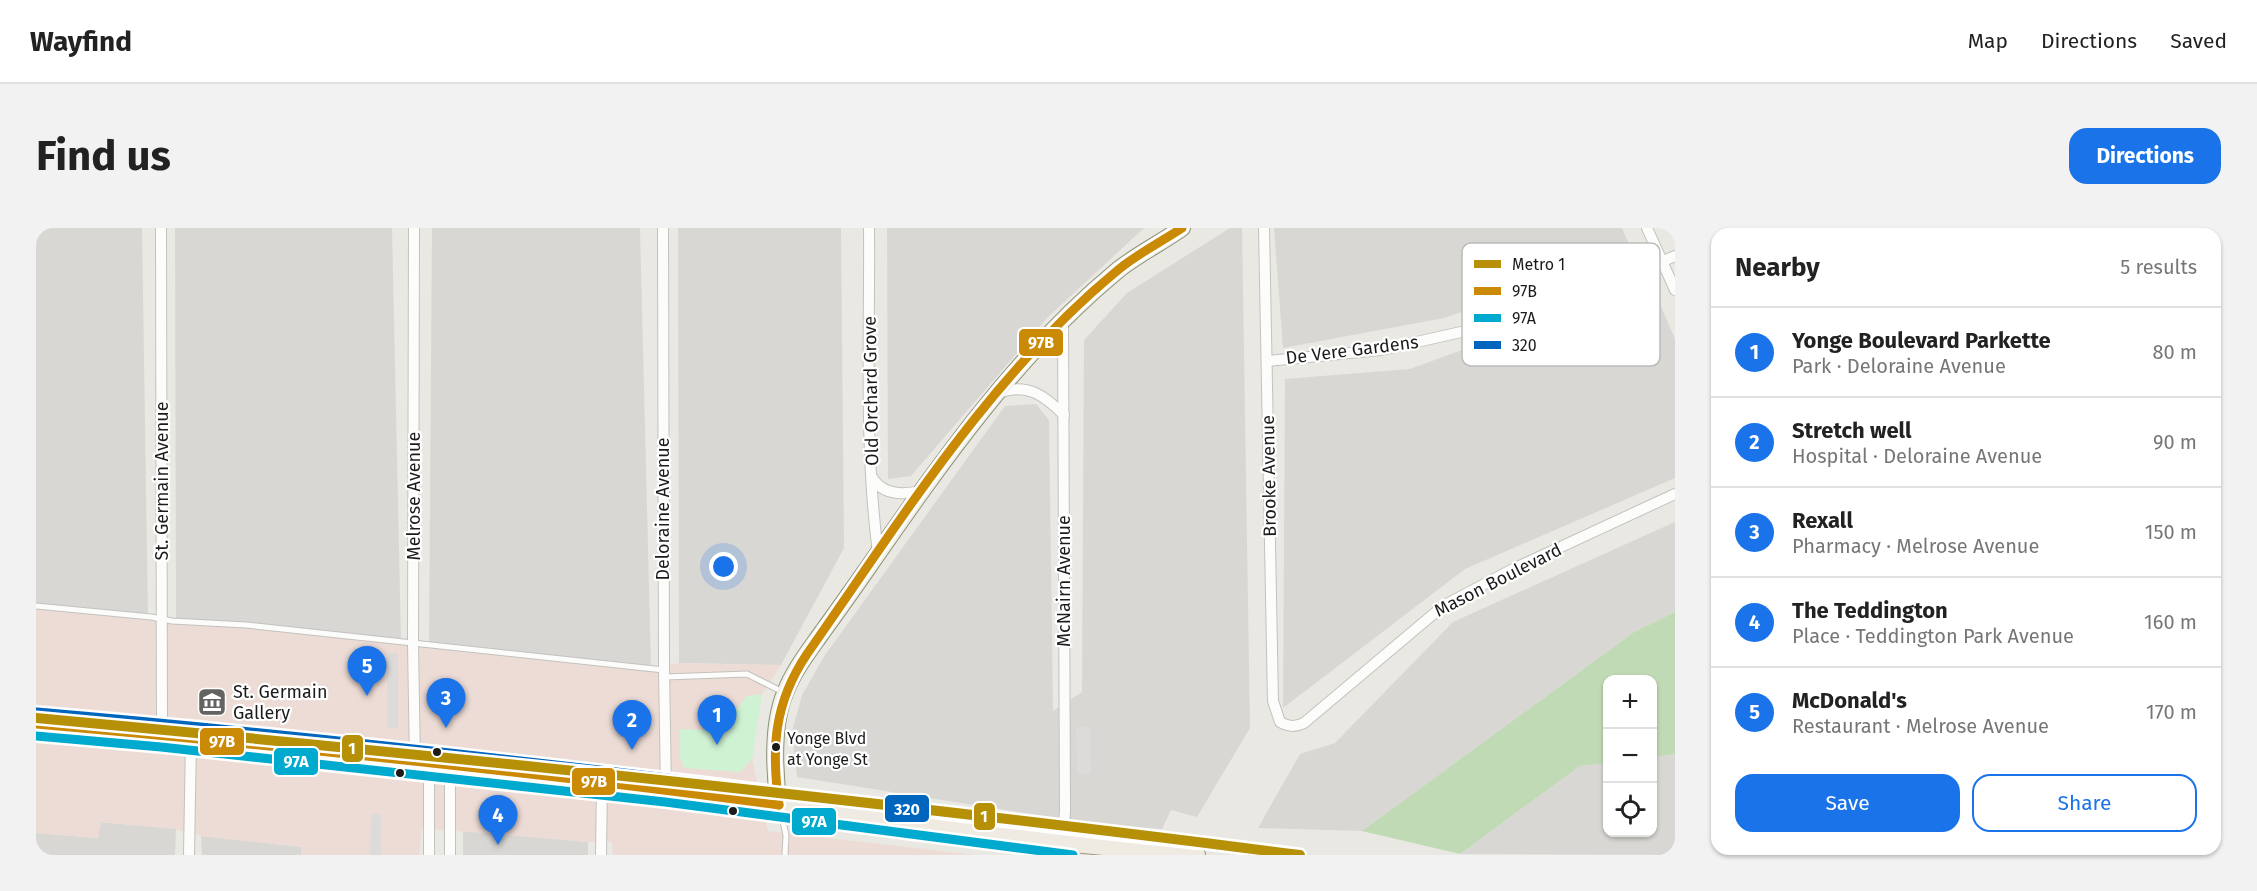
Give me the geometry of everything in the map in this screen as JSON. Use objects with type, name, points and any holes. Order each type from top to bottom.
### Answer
[{"type":"main road","points":[[36,724],[191,738],[666,790],[1063,842],[1186,854]]},
{"type":"street","name":"St. Germain Avenue","points":[[161,228],[162,735]]},
{"type":"street","name":"Melrose Avenue","points":[[414,228],[413,644],[429,855]]},
{"type":"street","name":"Deloraine Avenue","points":[[663,228],[666,790]]},
{"type":"street","name":"Old Orchard Grove","points":[[869,228],[873,514],[878,553]]},
{"type":"street","points":[[778,805],[775,763],[779,717],[785,693],[806,655],[921,491],[993,395],[1063,320],[1137,255],[1162,228]]},
{"type":"street","points":[[1137,255],[1157,246],[1182,228]]},
{"type":"street","name":"Brooke Avenue","points":[[1264,228],[1273,701],[1280,722]]},
{"type":"street","points":[[1647,228],[1653,243]]},
{"type":"street","name":"De Vere Gardens","points":[[1662,263],[1675,256]]},
{"type":"street","points":[[1660,258],[1675,290]]},
{"type":"street","name":"McNairn Avenue","points":[[1063,320],[1065,811],[1063,842]]},
{"type":"street","name":"De Vere Gardens","points":[[1267,362],[1382,350],[1462,332]]},
{"type":"street","points":[[993,395],[1006,390],[1029,390],[1047,398],[1064,415]]},
{"type":"street","points":[[872,477],[876,485],[884,490],[902,494],[921,491]]},
{"type":"street","name":"Mason Boulevard","points":[[1280,722],[1287,726],[1304,723],[1443,606],[1513,569],[1675,494]]},
{"type":"street","points":[[189,855],[191,738]]},
{"type":"street","points":[[450,767],[450,855]]},
{"type":"street","points":[[601,855],[602,784]]},
{"type":"lane","points":[[36,606],[246,625],[664,674],[747,674],[785,693]]},
{"type":"lane","points":[[778,805],[786,835],[784,855]]},
{"type":"shaded area","points":[[36,228],[142,228],[148,616],[36,606]]},
{"type":"shaded area","points":[[175,228],[392,228],[401,641],[176,623]]},
{"type":"shaded area","points":[[432,228],[640,228],[651,667],[429,644]]},
{"type":"shaded area","points":[[678,228],[841,228],[844,548],[781,665],[679,663]]},
{"type":"shaded area","points":[[887,228],[1144,228],[1047,318],[911,476],[888,479]]},
{"type":"shaded area","points":[[1230,228],[1242,228],[1250,728],[1197,817],[1171,810],[1162,829],[1094,824],[797,777],[792,732],[802,695],[825,655],[1005,406],[1036,404],[1049,420],[1053,711],[1082,692],[1084,340],[1127,293]]},
{"type":"shaded area","points":[[1274,228],[1622,228],[1629,243],[1462,243],[1462,312],[1444,318],[1283,348]]},
{"type":"shaded area","points":[[1660,304],[1675,339],[1675,478],[1465,569],[1283,708],[1285,379],[1410,369],[1462,350],[1462,366],[1660,366]]},
{"type":"shaded area","points":[[1675,522],[1675,612],[1634,632],[1362,831],[1258,828],[1300,754],[1335,743],[1453,622]]},
{"type":"shaded area","points":[[36,606],[176,623],[401,641],[651,667],[679,663],[781,665],[762,694],[752,759],[768,831],[976,855],[613,855],[612,842],[422,828],[419,855],[301,855],[301,847],[201,836],[175,829],[101,822],[98,838],[36,833]]},
{"type":"shaded area","points":[[387,653],[398,653],[398,728],[387,728]]},
{"type":"shaded area","points":[[1076,727],[1090,727],[1091,774],[1077,774]]},
{"type":"shaded area","points":[[1675,754],[1675,855],[1460,854],[1580,766],[1603,763],[1603,837],[1657,837],[1657,756]]},
{"type":"shaded area","points":[[371,814],[381,814],[381,855],[370,855]]},
{"type":"shaded area","points":[[100,822],[176,829],[175,855],[36,855],[36,833],[98,838]]},
{"type":"shaded area","points":[[463,830],[588,842],[588,855],[463,855]]},
{"type":"shaded area","points":[[201,836],[301,847],[301,855],[202,855]]},
{"type":"green space","points":[[1675,612],[1675,754],[1657,756],[1657,675],[1603,675],[1603,763],[1580,766],[1460,854],[1362,831],[1634,632]]},
{"type":"green space","points":[[762,694],[752,759],[740,772],[685,768],[680,759],[680,729],[718,731],[747,696]]},
{"type":"metro line","name":"1","points":[[36,718],[668,781],[984,816],[1300,855]]},
{"type":"transit line","name":"97B","points":[[779,805],[775,764],[776,745],[782,708],[788,690],[807,654],[877,552],[950,451],[1029,355],[1072,311],[1118,270],[1182,228]]},
{"type":"transit line","name":"320","points":[[37,712],[274,734],[510,760],[1064,829],[1197,843]]},
{"type":"transit line","name":"97B","points":[[36,724],[408,760],[779,805]]},
{"type":"transit line","name":"97A","points":[[36,736],[161,747],[665,802],[1073,855]]},
{"type":"place","name":"McDonald's","points":[[367,696]]},
{"type":"place","name":"St. Germain Gallery","points":[[212,702]]},
{"type":"place","name":"Rexall","points":[[446,728]]},
{"type":"place","name":"Yonge Boulevard Parkette","points":[[717,745]]},
{"type":"place","name":"Yonge Blvd at Yonge St","points":[[776,747]]},
{"type":"place","name":"Stretch well","points":[[632,750]]},
{"type":"place","name":"The Teddington","points":[[498,845]]}]
